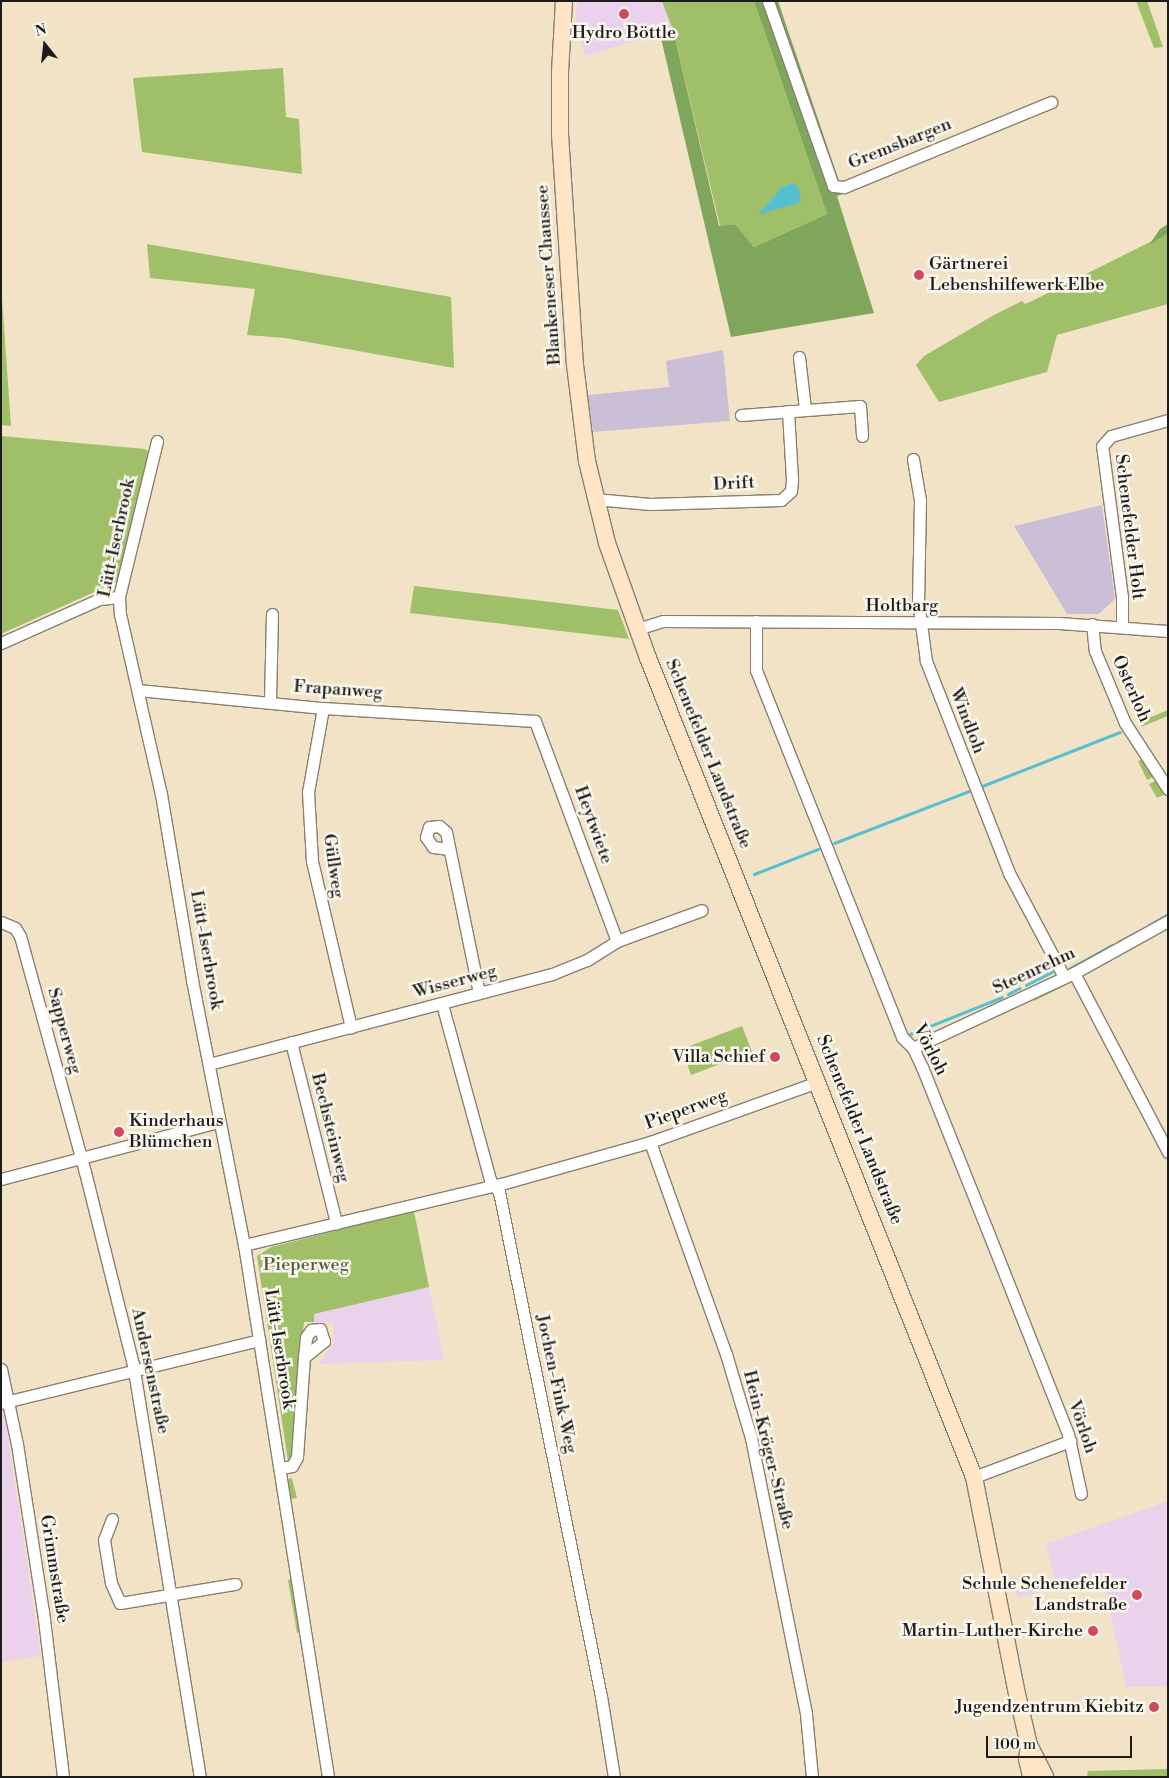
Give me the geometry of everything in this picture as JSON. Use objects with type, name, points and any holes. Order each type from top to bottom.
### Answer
[{"type":"main road","name":"Blankeneser Chaussee","points":[[564,1],[560,73],[560,134],[570,309],[578,400],[595,499],[607,543]]},
{"type":"main road","name":"Schenefelder Landstraße","points":[[607,543],[637,629],[974,1477],[1029,1744],[1045,1777]]},
{"type":"main road","name":"Schenefelder Landstraße","points":[[1029,1744],[1027,1759],[1031,1777]]},
{"type":"street","name":"Gremsbargen","points":[[768,1],[833,186],[844,186],[1051,102]]},
{"type":"street","points":[[800,357],[805,409]]},
{"type":"street","points":[[741,415],[860,406],[862,436]]},
{"type":"street","name":"Drift","points":[[595,499],[650,504],[781,500],[791,491],[792,479],[788,411]]},
{"type":"street","name":"Schenefelder Holt","points":[[1122,626],[1122,597],[1102,446],[1111,436],[1168,420]]},
{"type":"street","name":"Lütt-Iserbrook","points":[[157,441],[119,598],[126,643],[161,794],[219,1122],[244,1245],[281,1468],[328,1777]]},
{"type":"street","name":"Windloh","points":[[913,459],[920,500],[918,601],[928,668],[1009,873],[1069,975],[1168,1152]]},
{"type":"street","points":[[1,644],[100,599],[119,598]]},
{"type":"street","points":[[270,701],[272,614]]},
{"type":"street","name":"Holtbarg","points":[[637,629],[662,621],[756,621],[922,624],[1092,624],[1168,631]]},
{"type":"street","name":"Vörloh","points":[[756,621],[756,670],[902,1037],[913,1048],[1070,1442],[1082,1494]]},
{"type":"street","name":"Osterloh","points":[[1092,624],[1096,651],[1125,723],[1167,784]]},
{"type":"street","name":"Frapanweg","points":[[138,690],[270,701],[323,708],[535,721]]},
{"type":"street","name":"Güllweg","points":[[323,708],[308,792],[312,861],[351,1027]]},
{"type":"street","name":"Heytwiete","points":[[535,721],[617,942]]},
{"type":"street","points":[[449,849],[479,993]]},
{"type":"street","name":"Wisserweg","points":[[209,1064],[552,974],[587,960],[617,942],[702,910]]},
{"type":"street","name":"Steenrehm","points":[[913,1048],[1069,975],[1168,921]]},
{"type":"street","name":"Sapperweg","points":[[2,922],[15,928],[20,936],[80,1158]]},
{"type":"street","name":"Jochen-Fink-Weg","points":[[442,1004],[500,1200],[596,1670],[614,1777]]},
{"type":"street","name":"Bechsteinweg","points":[[291,1042],[336,1222]]},
{"type":"street","name":"Pieperweg","points":[[244,1245],[494,1185],[650,1142],[818,1082]]},
{"type":"street","points":[[1,1179],[219,1122]]},
{"type":"street","name":"Hein-Kröger-Straße","points":[[650,1142],[726,1354],[751,1438],[806,1714],[812,1777]]},
{"type":"street","name":"Andersenstraße","points":[[80,1158],[135,1372],[200,1777]]},
{"type":"street","points":[[5,1402],[135,1372],[259,1340]]},
{"type":"street","name":"Lütt-Iserbrook","points":[[281,1468],[292,1466],[297,1457],[304,1357]]},
{"type":"street","name":"Grimmstraße","points":[[1,1369],[5,1402],[49,1655],[63,1777]]},
{"type":"street","points":[[974,1477],[1070,1442]]},
{"type":"street","points":[[112,1519],[104,1540],[117,1600],[120,1603],[235,1584]]},
{"type":"shaded area","points":[[577,1],[662,1],[673,30],[585,56],[576,27]]},
{"type":"shaded area","points":[[723,350],[730,421],[593,432],[588,395],[669,387],[666,361]]},
{"type":"shaded area","points":[[1102,505],[1115,599],[1099,614],[1067,614],[1014,526]]},
{"type":"shaded area","points":[[429,1287],[444,1360],[319,1364],[333,1343],[334,1323],[314,1322],[314,1314]]},
{"type":"shaded area","points":[[1,1413],[5,1417],[41,1656],[1,1662]]},
{"type":"shaded area","name":"Schule Schenefelder Landstraße","points":[[1168,1501],[1168,1687],[1126,1687],[1103,1577],[1018,1598],[1016,1591],[1055,1581],[1046,1544]]},
{"type":"green space","points":[[662,1],[754,1],[827,214],[754,247],[735,224],[720,226],[673,30]]},
{"type":"green space","points":[[754,1],[778,1],[843,194],[837,196],[874,313],[731,337],[660,34],[673,30],[719,226],[735,224],[754,247],[827,214]]},
{"type":"green space","points":[[1136,1],[1147,1],[1163,47],[1154,48]]},
{"type":"green space","points":[[283,68],[286,117],[299,119],[302,174],[142,152],[133,78]]},
{"type":"green space","points":[[1168,224],[1168,233],[1149,245],[1160,229]]},
{"type":"green space","points":[[1168,233],[1168,304],[1057,335],[1047,372],[939,402],[916,365],[924,356],[994,315],[1022,301],[1025,304],[1030,302]]},
{"type":"green space","points":[[147,244],[451,297],[454,368],[285,338],[247,335],[255,289],[150,278]]},
{"type":"green space","points":[[1,284],[11,426],[1,425]]},
{"type":"green space","points":[[1,436],[145,449],[152,455],[119,581],[1,634]]},
{"type":"green space","points":[[414,586],[618,610],[629,639],[410,613]]},
{"type":"green space","points":[[1168,710],[1168,716],[1141,727],[1139,722]]},
{"type":"green space","points":[[1144,759],[1155,776],[1147,780],[1138,761]]},
{"type":"green space","points":[[1157,780],[1165,794],[1157,798],[1149,784]]},
{"type":"green space","points":[[1069,979],[1074,981],[1034,1001],[1032,996]]},
{"type":"green space","points":[[742,1026],[752,1052],[691,1075],[682,1049]]},
{"type":"green space","points":[[414,1211],[429,1287],[314,1314],[314,1322],[304,1322],[292,1455],[288,1461],[257,1256],[271,1247]]},
{"type":"green space","points":[[292,1478],[297,1498],[290,1499],[287,1479]]},
{"type":"green space","points":[[293,1579],[302,1632],[297,1633],[288,1580]]},
{"type":"green space","points":[[1168,1769],[1168,1777],[1087,1777],[1088,1771]]},
{"type":"water","points":[[795,183],[799,189],[801,202],[758,215],[782,187]]},
{"type":"waterway","points":[[982,786],[1120,732]]},
{"type":"waterway","points":[[834,843],[969,791]]},
{"type":"waterway","points":[[754,874],[818,849]]},
{"type":"waterway","points":[[1149,925],[1166,915]]},
{"type":"waterway","points":[[1118,942],[1137,932]]},
{"type":"waterway","points":[[1070,968],[1112,945]]},
{"type":"waterway","points":[[1026,985],[1052,972]]},
{"type":"waterway","points":[[1008,994],[1020,988]]},
{"type":"waterway","points":[[910,1034],[1002,997]]},
{"type":"place","name":"Hydro Böttle","points":[[624,14]]},
{"type":"place","name":"Gärtnerei Lebenshilfewerk Elbe","points":[[919,275]]},
{"type":"place","name":"Villa Schief","points":[[775,1057]]},
{"type":"place","name":"Kinderhaus Blümchen","points":[[119,1132]]},
{"type":"place","name":"Schule Schenefelder Landstraße","points":[[1137,1595]]},
{"type":"place","name":"Martin-Luther-Kirche","points":[[1093,1631]]},
{"type":"place","name":"Jugendzentrum Kiebitz","points":[[1154,1707]]}]
